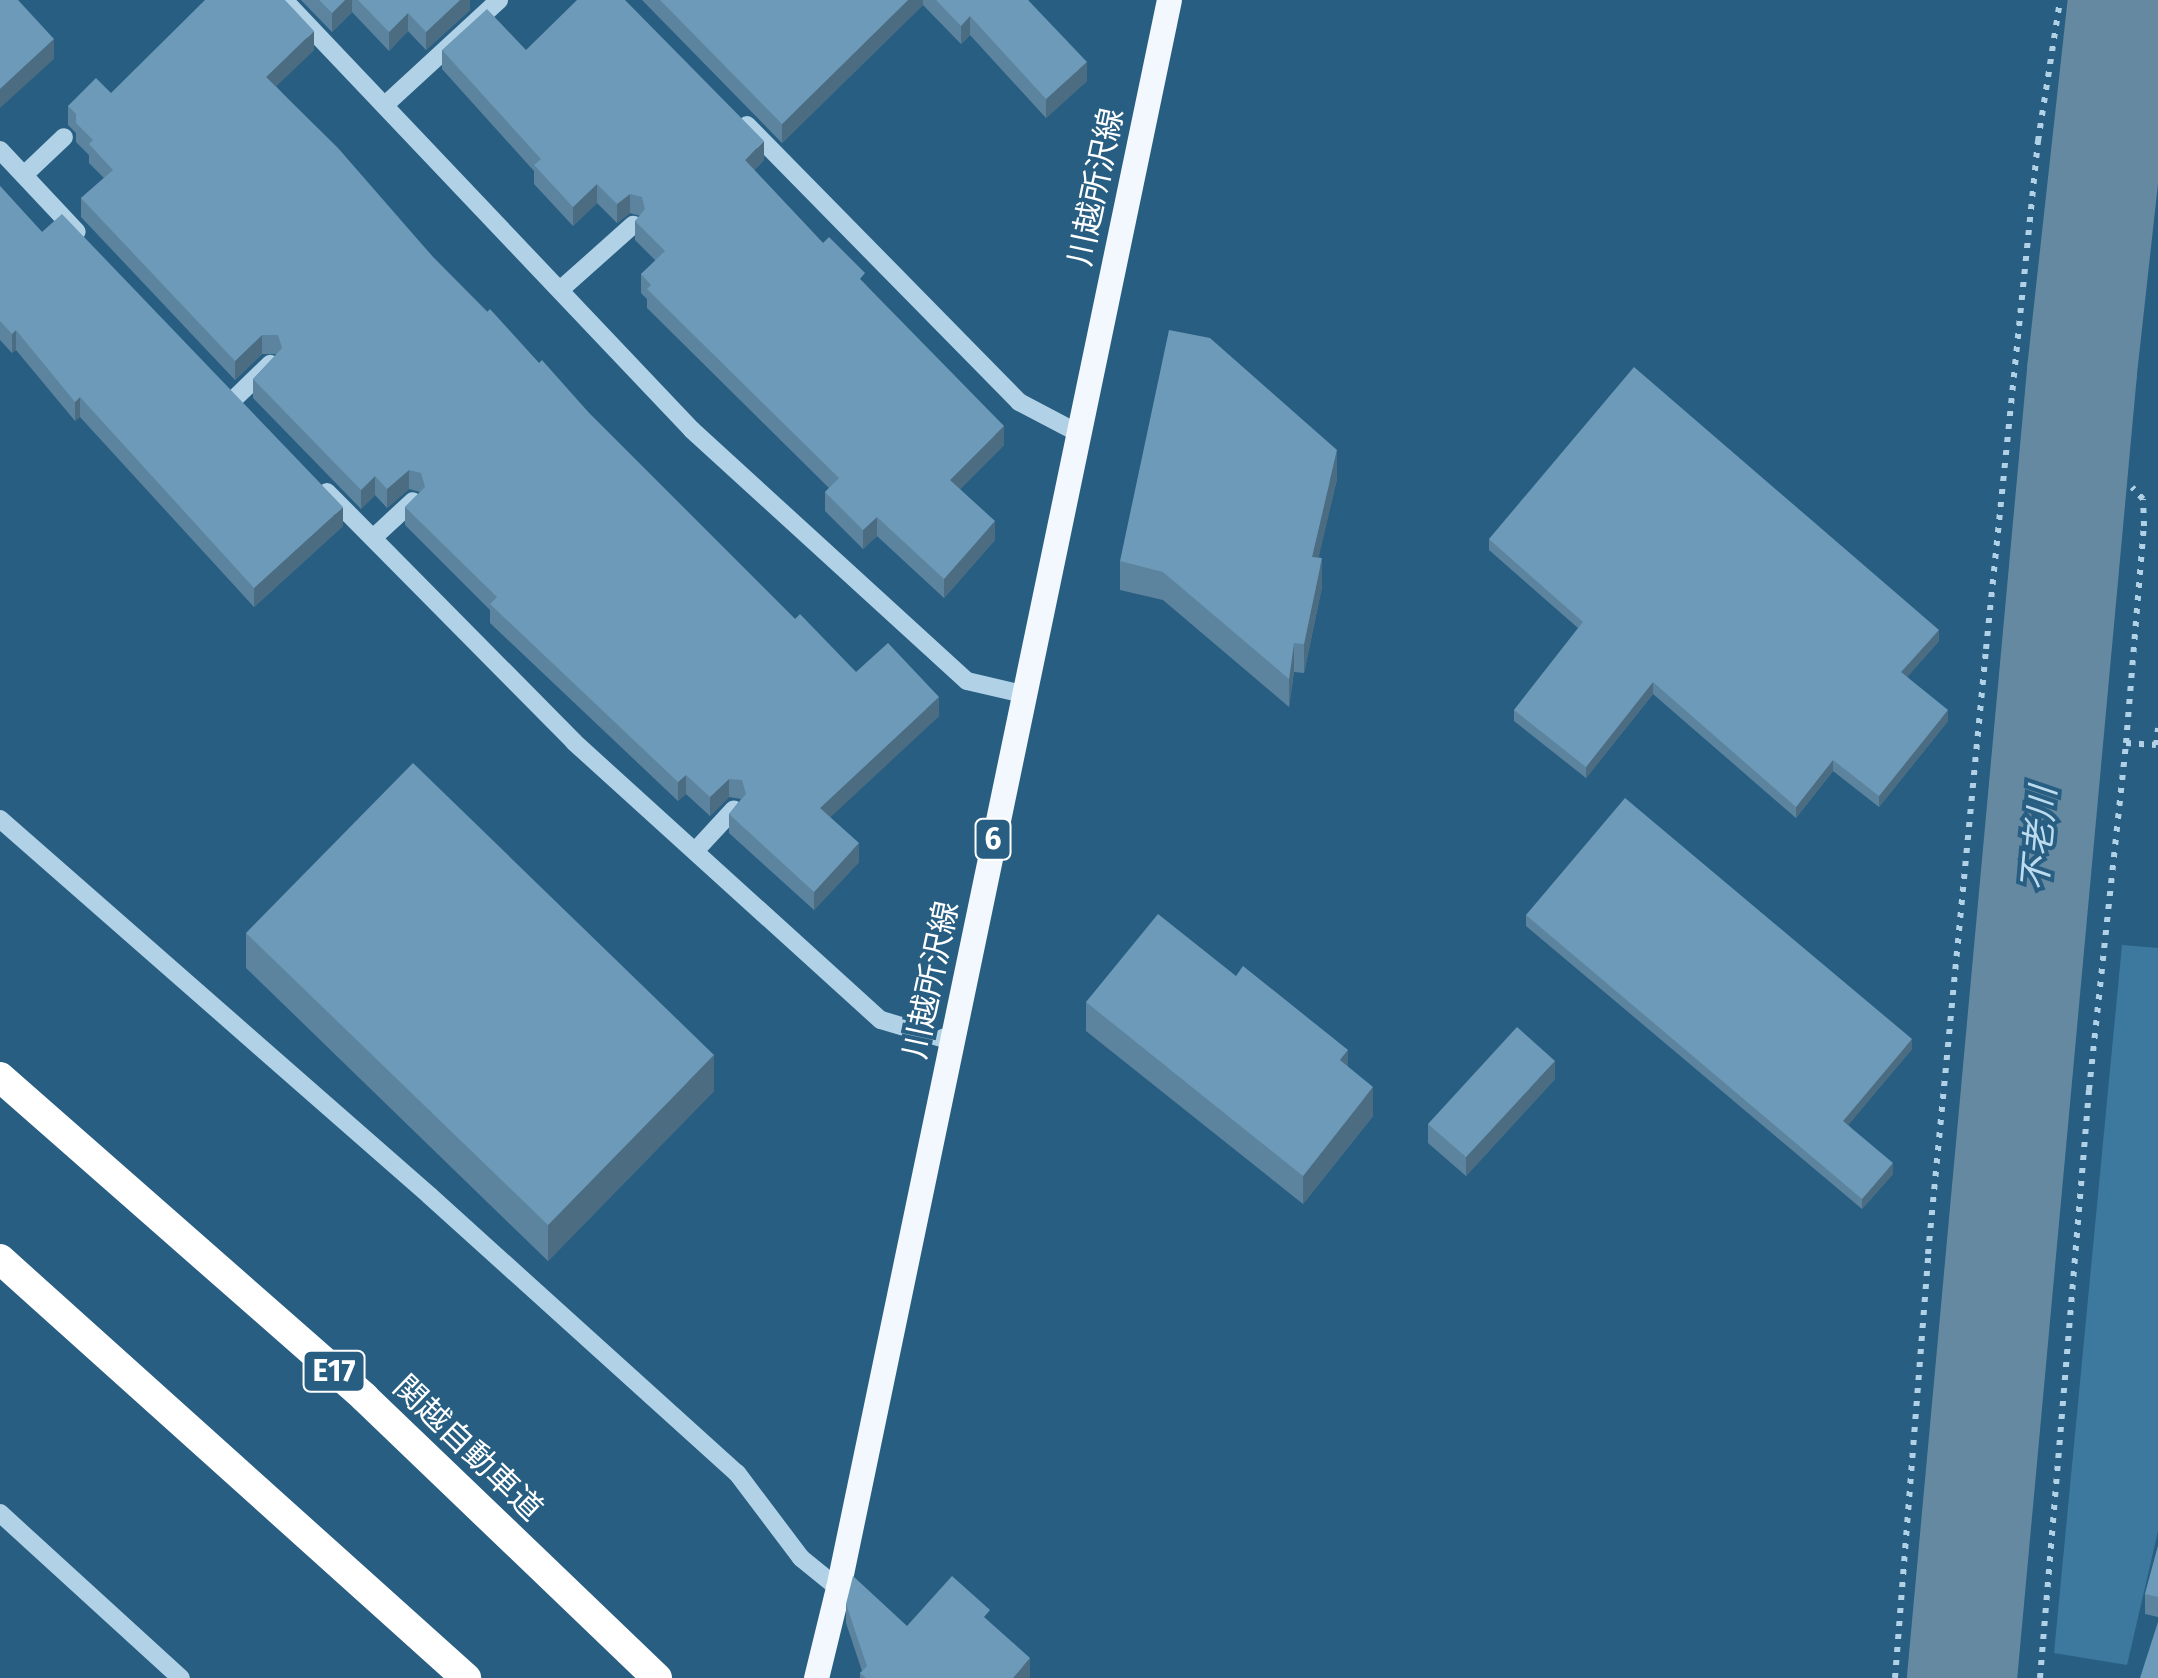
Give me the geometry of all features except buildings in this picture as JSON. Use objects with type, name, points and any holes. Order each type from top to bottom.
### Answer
[{"type":"highway","name":"関越自動車道","points":[[0,1077],[364,1397],[657,1678]]},
{"type":"highway","points":[[0,1259],[466,1678]]},
{"type":"main road","name":"川越所沢線","points":[[816,1678],[838,1588],[1169,0]]},
{"type":"street","points":[[284,0],[692,430],[967,681],[1024,694]]},
{"type":"street","points":[[384,105],[499,0]]},
{"type":"street","points":[[733,111],[1018,402],[1078,433]]},
{"type":"street","points":[[24,175],[64,136]]},
{"type":"street","points":[[0,150],[92,248]]},
{"type":"street","points":[[560,290],[633,224]]},
{"type":"street","points":[[234,397],[270,363]]},
{"type":"street","points":[[319,484],[574,742],[881,1020],[952,1041]]},
{"type":"street","points":[[373,538],[413,501]]},
{"type":"street","points":[[696,849],[734,809]]},
{"type":"street","points":[[0,819],[430,1196],[737,1473],[801,1558],[838,1588]]},
{"type":"street","points":[[0,1513],[181,1678]]},
{"type":"path","points":[[1896,1678],[1928,1254],[1986,650],[2038,140],[2060,0]]},
{"type":"path","points":[[2040,1678],[2089,1090],[2126,742],[2144,526],[2143,499],[2132,486]]},
{"type":"path","points":[[2126,742],[2156,744],[2158,728]]},
{"type":"shaded area","points":[[2122,945],[2158,948],[2158,1531],[2127,1665],[2054,1653]]},
{"type":"waterway","name":"不老川","points":[[1962,1678],[2082,371],[2123,0]]}]
